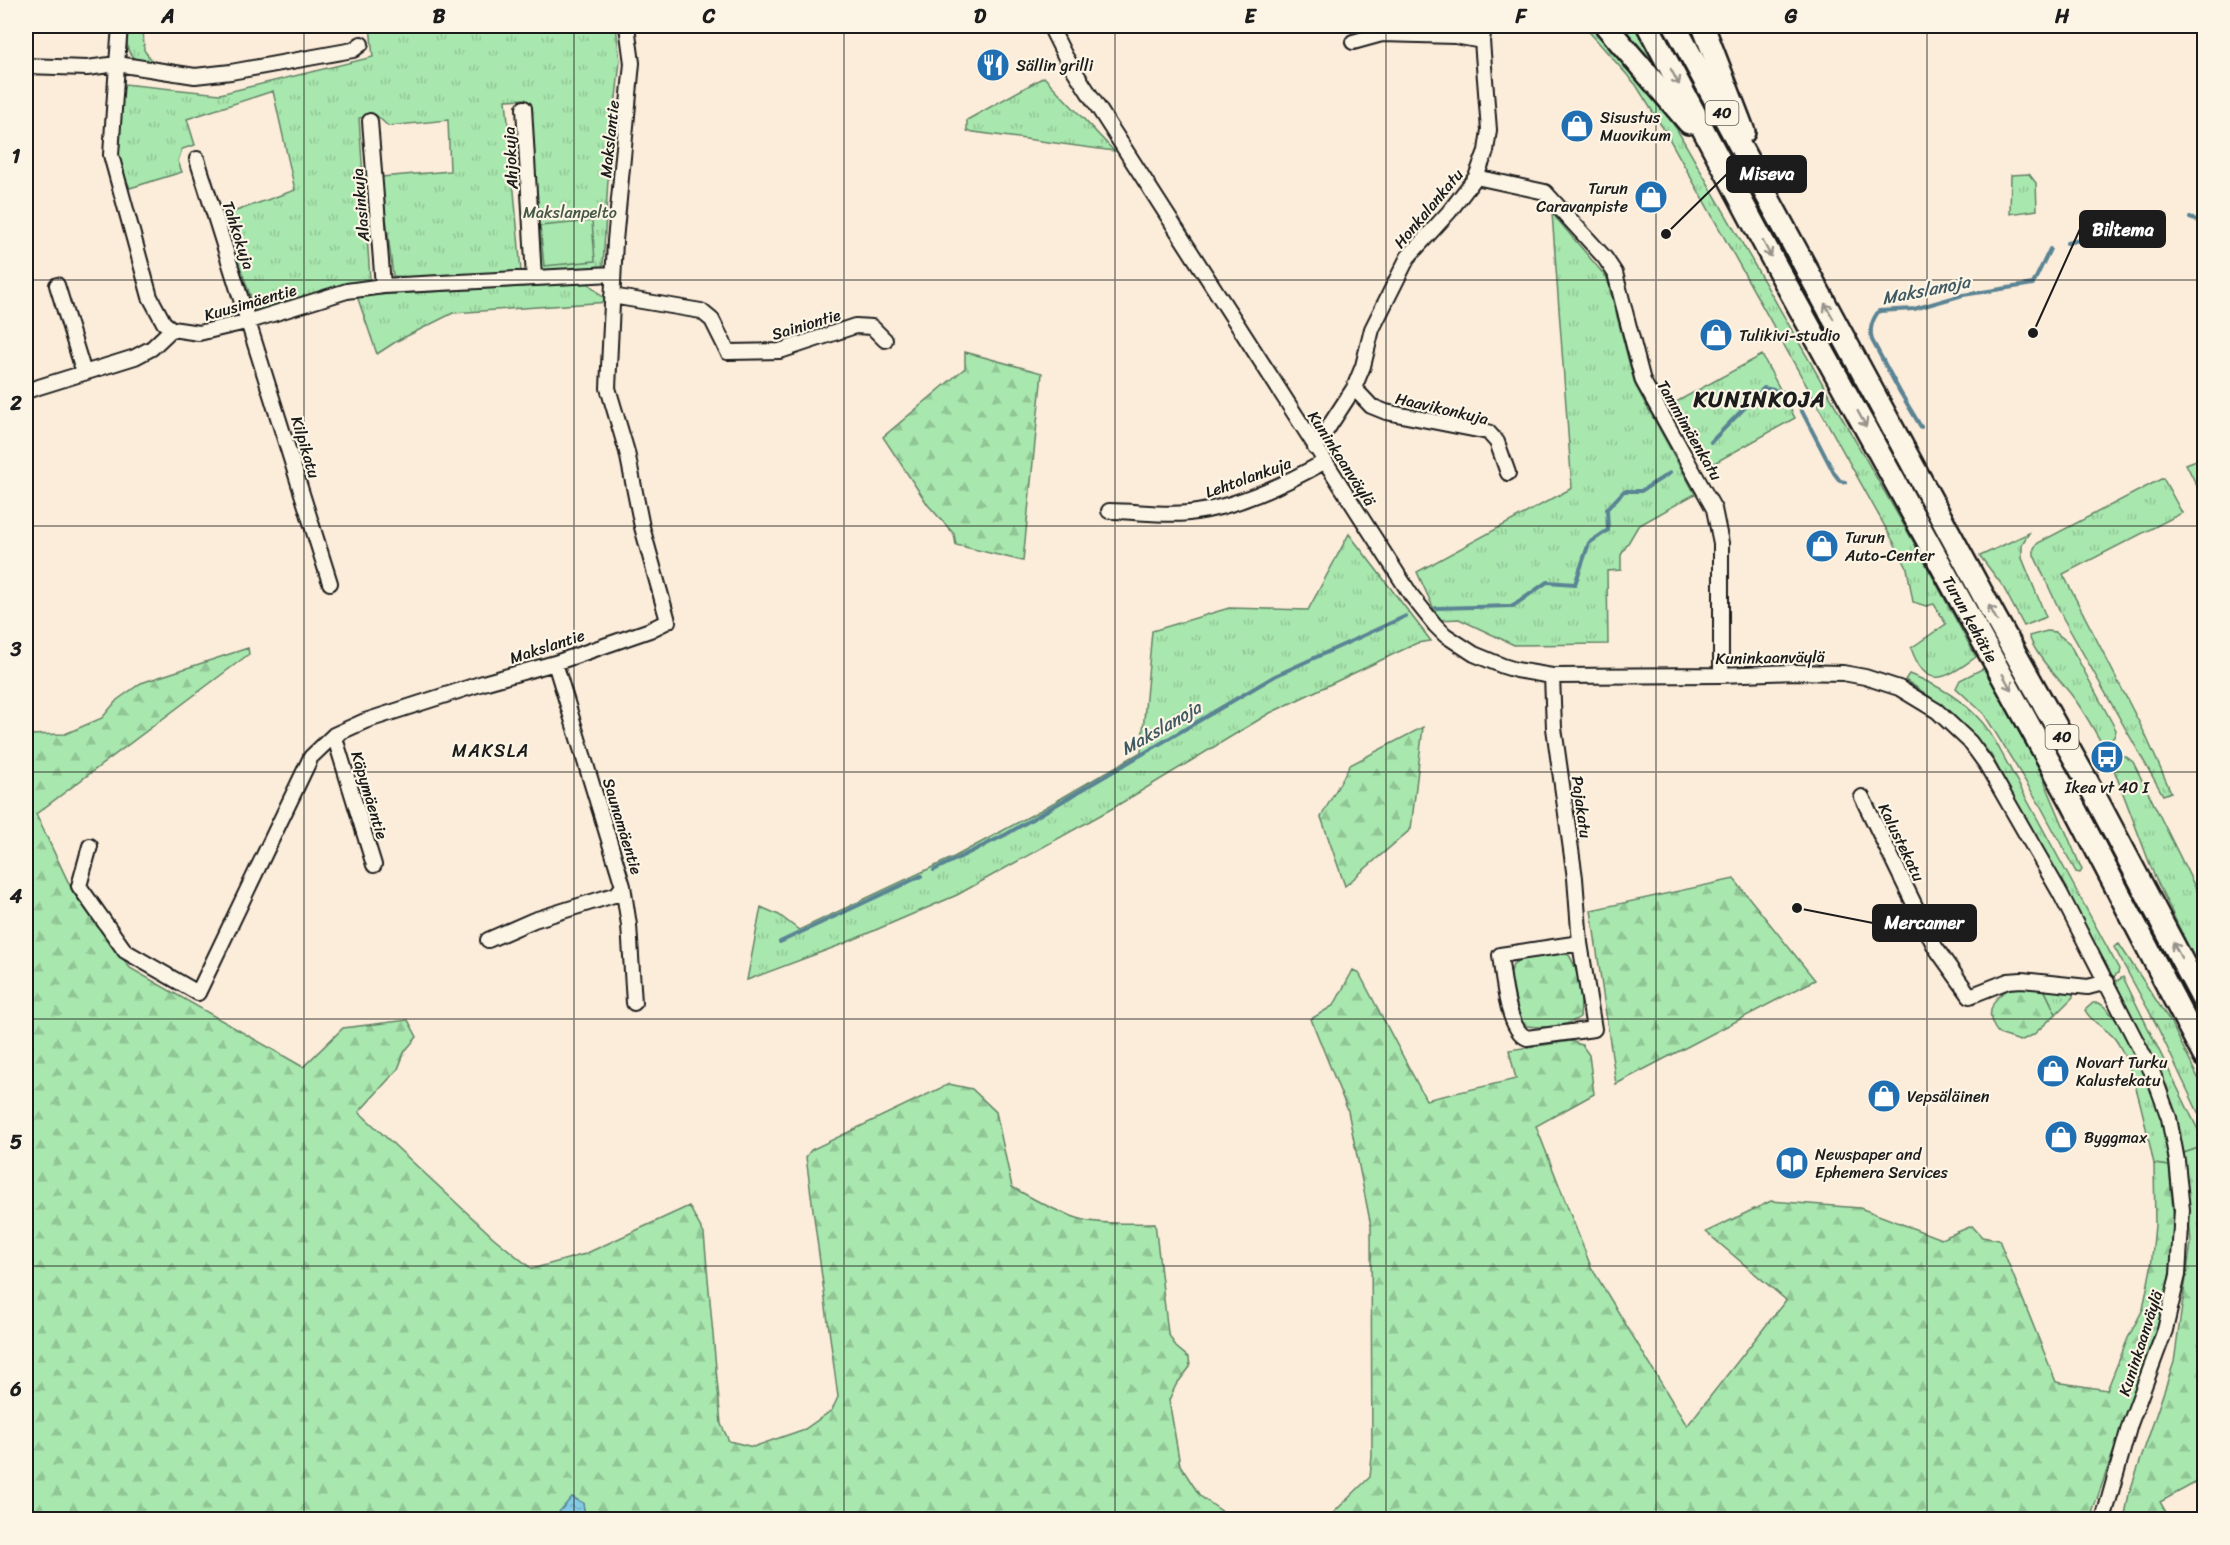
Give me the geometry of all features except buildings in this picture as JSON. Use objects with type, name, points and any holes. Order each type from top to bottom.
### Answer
[{"type":"highway","points":[[1606,26],[1716,155]]},
{"type":"highway","name":"Turun kehätie","points":[[1648,26],[1716,155],[2083,822],[2205,1056]]},
{"type":"highway","name":"Turun kehätie","points":[[1675,26],[2205,1002]]},
{"type":"highway","points":[[1703,26],[1769,200]]},
{"type":"street","points":[[26,391],[135,357],[152,348],[172,329],[164,323],[150,297],[111,155],[120,26]]},
{"type":"street","name":"Makslantie","points":[[90,846],[79,886],[125,951],[198,993],[311,757],[334,735],[365,720],[555,663],[650,630],[668,621],[642,527],[627,452],[608,388],[613,274],[632,63],[627,26]]},
{"type":"street","name":"Kuninkaanväylä","points":[[1050,26],[1065,56],[1411,594],[1435,625],[1461,646],[1516,670],[1552,676],[1794,672],[1843,673],[1864,677],[1899,688],[1937,711],[1970,742],[1986,764],[2107,982],[2153,1074],[2163,1099],[2177,1161],[2182,1210],[2178,1275],[2165,1330],[2130,1424],[2103,1520]]},
{"type":"street","name":"Honkalankatu","points":[[1315,448],[1354,388],[1363,366],[1372,329],[1408,257],[1449,212],[1476,177],[1486,151],[1489,130],[1482,41],[1484,26]]},
{"type":"street","points":[[1353,42],[1382,34],[1455,36],[1482,41]]},
{"type":"street","points":[[26,66],[87,68],[117,64],[195,76],[231,72],[353,50],[362,44]]},
{"type":"street","name":"Ahjokuja","points":[[524,108],[534,278]]},
{"type":"street","name":"Alasinkuja","points":[[370,121],[383,286]]},
{"type":"street","name":"Tahkokuja","points":[[197,159],[250,321]]},
{"type":"street","name":"Tammimäenkatu","points":[[1476,177],[1545,192],[1605,258],[1615,273],[1643,381],[1714,509],[1720,543],[1721,675]]},
{"type":"street","name":"Kuusimäentie","points":[[172,329],[199,333],[250,321],[347,291],[383,286],[613,274]]},
{"type":"street","points":[[57,285],[84,373]]},
{"type":"street","name":"Sainiontie","points":[[612,296],[701,311],[712,320],[728,352],[780,351],[855,326],[872,327],[885,340]]},
{"type":"street","name":"Kilpikatu","points":[[250,321],[330,583]]},
{"type":"street","name":"Haavikonkuja","points":[[1354,388],[1371,406],[1386,412],[1488,432],[1497,442],[1508,473]]},
{"type":"street","name":"Lehtolankuja","points":[[1109,511],[1164,514],[1213,509],[1300,476],[1324,462]]},
{"type":"street","name":"Saunamäentie","points":[[555,663],[623,886],[629,925],[634,1003]]},
{"type":"street","name":"Pajakatu","points":[[1552,676],[1554,728],[1575,878],[1580,943],[1594,1029],[1527,1038],[1520,1035],[1513,1025],[1500,955],[1580,943]]},
{"type":"street","name":"Käpymäentie","points":[[334,735],[374,865]]},
{"type":"street","name":"Kalustekatu","points":[[1862,797],[1935,947],[1970,996],[2008,981],[2022,980],[2088,987],[2107,982]]},
{"type":"street","points":[[488,940],[534,920],[617,894],[623,886]]},
{"type":"green space","points":[[127,26],[143,26],[144,50],[152,61],[151,63],[136,59],[129,52]]},
{"type":"green space","name":"Makslanpelto","points":[[370,26],[616,26],[620,61],[609,162],[603,266],[541,272],[534,218],[525,99],[506,100],[521,271],[427,278],[393,276],[381,177],[450,171],[448,120],[388,126],[376,115],[359,118],[370,279],[256,312],[222,216],[295,190],[273,91],[187,119],[195,145],[182,149],[178,161],[182,172],[130,188],[115,155],[124,84],[220,94],[373,57]]},
{"type":"green space","points":[[1584,26],[1598,26],[1644,82],[1676,128],[1918,550],[1976,657],[1956,670],[1939,677],[1931,676],[1924,672],[1917,662],[1911,648],[1946,624],[1934,604],[1926,606],[1913,602],[1907,568],[1898,550],[1666,133],[1636,85]]},
{"type":"green space","points":[[1616,26],[1634,26],[1660,75]]},
{"type":"green space","points":[[1659,26],[1665,26],[1779,239],[1777,241],[1774,242]]},
{"type":"green space","points":[[1044,77],[1114,151],[967,131],[967,120]]},
{"type":"green space","points":[[2029,174],[2036,183],[2037,210],[2010,214],[2011,175]]},
{"type":"green space","points":[[1552,213],[1607,278],[1635,385],[1695,494],[1638,526],[1621,555],[1621,570],[1607,571],[1608,644],[1514,645],[1459,619],[1439,620],[1417,572],[1572,488]]},
{"type":"green space","points":[[592,221],[595,261],[544,266],[540,226]]},
{"type":"green space","points":[[588,283],[608,302],[453,313],[397,341],[377,354],[357,296]]},
{"type":"green space","points":[[965,352],[1042,373],[1023,561],[956,545],[954,534],[928,505],[883,437],[965,368]]},
{"type":"green space","points":[[1762,355],[1795,418],[1711,465],[1676,402]]},
{"type":"green space","points":[[2204,457],[2204,500],[2186,464]]},
{"type":"green space","points":[[2163,478],[2182,513],[2063,574],[2145,734],[2171,792],[2163,795],[2063,618],[2034,555],[2034,548],[2038,543]]},
{"type":"green space","points":[[2029,533],[2022,544],[2022,558],[2046,617],[2024,626],[2002,585],[1980,556]]},
{"type":"green space","points":[[1349,534],[1431,641],[1417,643],[1270,713],[1113,808],[957,895],[843,944],[747,980],[761,907],[779,915],[799,930],[954,857],[1141,752],[1152,631],[1229,608],[1308,610]]},
{"type":"green space","points":[[2047,631],[2055,632],[2069,643],[2116,730],[2114,737],[2105,743],[2101,742],[2077,702],[2043,661],[2033,645],[2029,636]]},
{"type":"green space","points":[[248,648],[249,654],[36,814],[73,892],[130,968],[303,1067],[343,1028],[408,1020],[417,1037],[405,1051],[398,1069],[359,1112],[494,1238],[532,1269],[585,1254],[689,1206],[704,1234],[721,1424],[729,1441],[753,1447],[805,1429],[832,1410],[838,1397],[806,1157],[811,1150],[949,1084],[972,1089],[996,1112],[1012,1187],[1056,1210],[1084,1220],[1111,1223],[1155,1223],[1168,1333],[1176,1347],[1189,1358],[1190,1367],[1176,1385],[1169,1400],[1180,1465],[1200,1496],[1233,1519],[618,1520],[611,1514],[606,1519],[585,1520],[583,1503],[554,1518],[532,1515],[522,1520],[505,1519],[503,1515],[494,1514],[488,1520],[26,1519],[26,735],[65,734],[102,718],[117,700],[141,683]]},
{"type":"green space","points":[[1984,668],[2038,766],[2082,870],[2080,873],[2076,872],[2040,805],[1984,714],[1956,688],[1960,680]]},
{"type":"green space","points":[[1909,674],[1958,700],[1975,714],[1989,732],[2119,969],[2113,977],[1991,755],[1951,714],[1905,680]]},
{"type":"green space","points":[[1423,727],[1411,829],[1345,886],[1321,817],[1350,765]]},
{"type":"green space","points":[[2118,756],[2125,756],[2133,762],[2204,905],[2204,979],[2154,875],[2113,767],[2113,760]]},
{"type":"green space","points":[[1734,879],[1815,980],[1616,1084],[1591,910]]},
{"type":"green space","points":[[2119,944],[2170,1021],[2204,1090],[2204,1125],[2156,1024],[2114,947]]},
{"type":"green space","points":[[1555,952],[1569,955],[1576,969],[1581,1001],[1580,1017],[1574,1021],[1554,1026],[1526,1026],[1516,1016],[1509,980],[1513,964],[1525,957]]},
{"type":"green space","points":[[1353,970],[1359,973],[1426,1100],[1516,1079],[1509,1050],[1571,1041],[1582,1045],[1589,1055],[1594,1094],[1536,1126],[1591,1267],[1687,1426],[1786,1300],[1706,1232],[1771,1201],[1860,1208],[1941,1239],[1972,1226],[1982,1237],[1999,1240],[2056,1382],[2107,1390],[2128,1338],[2143,1309],[2151,1268],[2155,1225],[2154,1164],[2169,1166],[2175,1232],[2169,1278],[2159,1321],[2090,1519],[1327,1519],[1370,1477],[1372,1456],[1371,1226],[1348,1111],[1311,1019],[1334,1005]]},
{"type":"green space","points":[[2123,977],[2204,1146],[2184,1153],[2168,1089],[2115,982]]},
{"type":"green space","points":[[2020,985],[2043,987],[2056,1014],[2033,1035],[2020,1041],[1999,1034],[1993,1026],[1991,1010],[1998,997]]},
{"type":"green space","points":[[2043,987],[2073,993],[2073,997],[2056,1014]]},
{"type":"green space","points":[[2093,1003],[2099,1003],[2116,1020],[2142,1066],[2160,1113],[2169,1166],[2154,1164],[2139,1099],[2128,1065],[2115,1039],[2085,1010]]},
{"type":"green space","points":[[2204,1146],[2204,1478],[2160,1502],[2170,1519],[2124,1520],[2129,1494],[2174,1362],[2191,1243],[2184,1153]]},
{"type":"water","points":[[572,1497],[583,1503],[585,1519],[522,1519],[532,1515],[554,1518]]},
{"type":"waterway","name":"Makslanoja","points":[[2112,223],[2166,216]]},
{"type":"waterway","name":"Makslanoja","points":[[2190,218],[2204,223]]},
{"type":"waterway","name":"Makslanoja","points":[[2067,243],[2096,232]]},
{"type":"waterway","name":"Makslanoja","points":[[1921,427],[1872,340],[1871,329],[1879,311],[1914,309],[1963,295],[2033,284],[2050,249]]},
{"type":"waterway","name":"Makslanoja","points":[[1711,442],[1764,388],[1793,394],[1834,473],[1840,481],[1845,482]]},
{"type":"waterway","name":"Makslanoja","points":[[1436,608],[1513,606],[1547,582],[1575,584],[1589,543],[1608,530],[1607,509],[1624,491],[1641,491],[1670,473]]},
{"type":"waterway","name":"Makslanoja","points":[[934,870],[1005,835],[1275,676],[1406,616]]},
{"type":"waterway","name":"Makslanoja","points":[[780,942],[921,876]]},
{"type":"place","name":"Sällin grilli","points":[[993,65]]},
{"type":"place","name":"Sisustus Muovikum","points":[[1577,126]]},
{"type":"place","name":"Turun Caravanpiste","points":[[1651,197]]},
{"type":"place","name":"Miseva","points":[[1666,234]]},
{"type":"place","name":"Biltema","points":[[2033,333]]},
{"type":"place","name":"Tulikivi-studio","points":[[1716,335]]},
{"type":"place","name":"Turun Auto-Center","points":[[1822,546]]},
{"type":"place","name":"Ikea vt 40 I","points":[[2107,757]]},
{"type":"place","name":"Mercamer","points":[[1797,908]]},
{"type":"place","name":"Novart Turku Kalustekatu","points":[[2053,1071]]},
{"type":"place","name":"Vepsäläinen","points":[[1884,1096]]},
{"type":"place","name":"Byggmax","points":[[2061,1137]]},
{"type":"place","name":"Newspaper and Ephemera Services","points":[[1792,1163]]},
{"type":"district","name":"KUNINKOJA","points":[[1760,399]]},
{"type":"district","name":"MAKSLA","points":[[491,751]]}]
